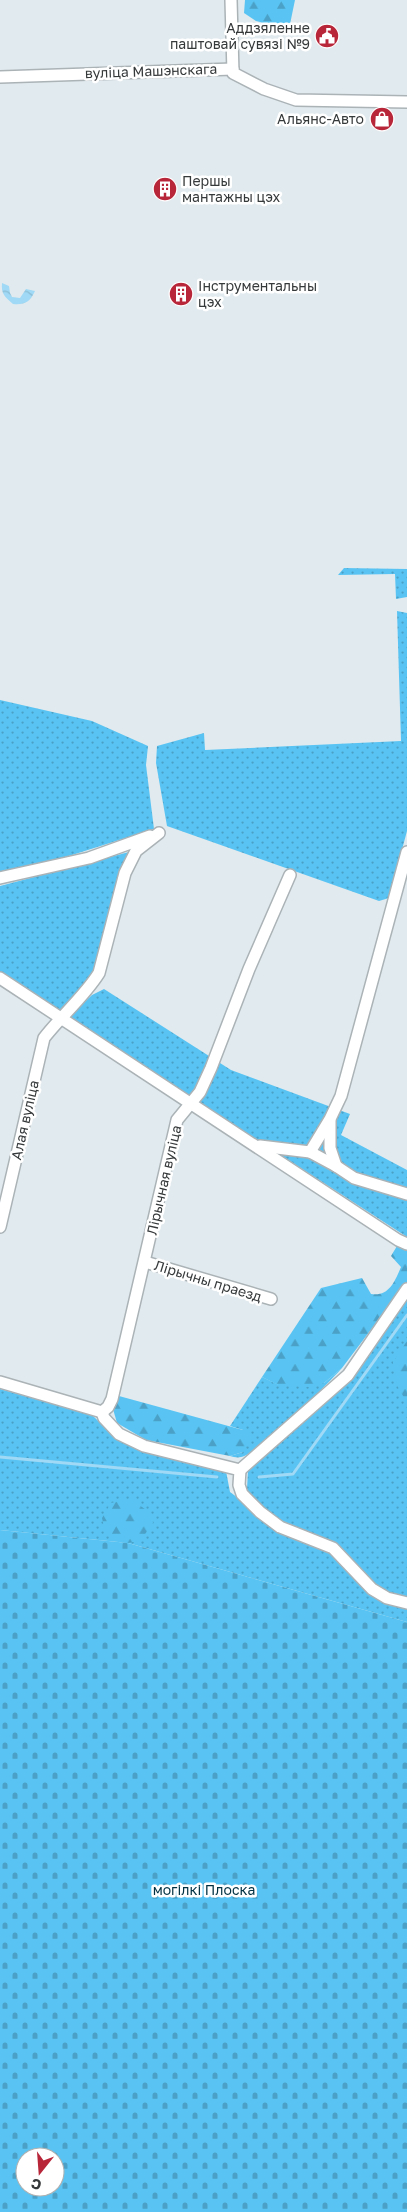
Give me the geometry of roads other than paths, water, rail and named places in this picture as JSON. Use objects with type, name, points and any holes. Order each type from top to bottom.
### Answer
[{"type":"street","name":"вуліца Машэнскага","points":[[0,77],[233,69],[231,0]]},
{"type":"street","points":[[233,69],[233,73],[264,89],[296,100],[407,102]]},
{"type":"street","name":"Алая вуліца","points":[[0,878],[89,858],[159,833],[136,851],[125,873],[99,973],[91,985],[60,1017],[44,1038],[0,1227]]},
{"type":"street","points":[[310,1152],[330,1119],[341,1096],[407,852]]},
{"type":"street","name":"Лірычная вуліца","points":[[102,1412],[108,1407],[112,1399],[177,1120],[200,1092],[290,875]]},
{"type":"street","points":[[0,978],[257,1145],[398,1240],[407,1244]]},
{"type":"street","points":[[330,1119],[330,1148],[336,1166]]},
{"type":"street","points":[[257,1145],[310,1152],[354,1178],[407,1194]]},
{"type":"street","name":"Лірычны праезд","points":[[145,1262],[271,1299]]},
{"type":"street","points":[[407,1289],[348,1375],[240,1470],[239,1485],[242,1494],[260,1512],[280,1527],[333,1548],[372,1589],[387,1598],[407,1603]]},
{"type":"street","points":[[0,1382],[102,1412],[104,1418],[119,1434],[144,1446],[240,1470]]},
{"type":"water","points":[[2,283],[9,286],[12,297],[20,298],[26,289],[35,291],[27,302],[13,304],[4,295]]},
{"type":"waterway","points":[[259,1477],[293,1474],[407,1315]]},
{"type":"waterway","points":[[0,1457],[217,1477]]},
{"type":"place","name":"Аддзяленне паштовай сувязі №9","points":[[327,36]]},
{"type":"place","name":"Альянс-Авто","points":[[382,119]]},
{"type":"place","name":"Першы мантажны цэх","points":[[165,189]]},
{"type":"place","name":"Інструментальны цэх","points":[[181,294]]},
{"type":"park label","name":"могілкі Плоска","points":[[204,1890]]}]
